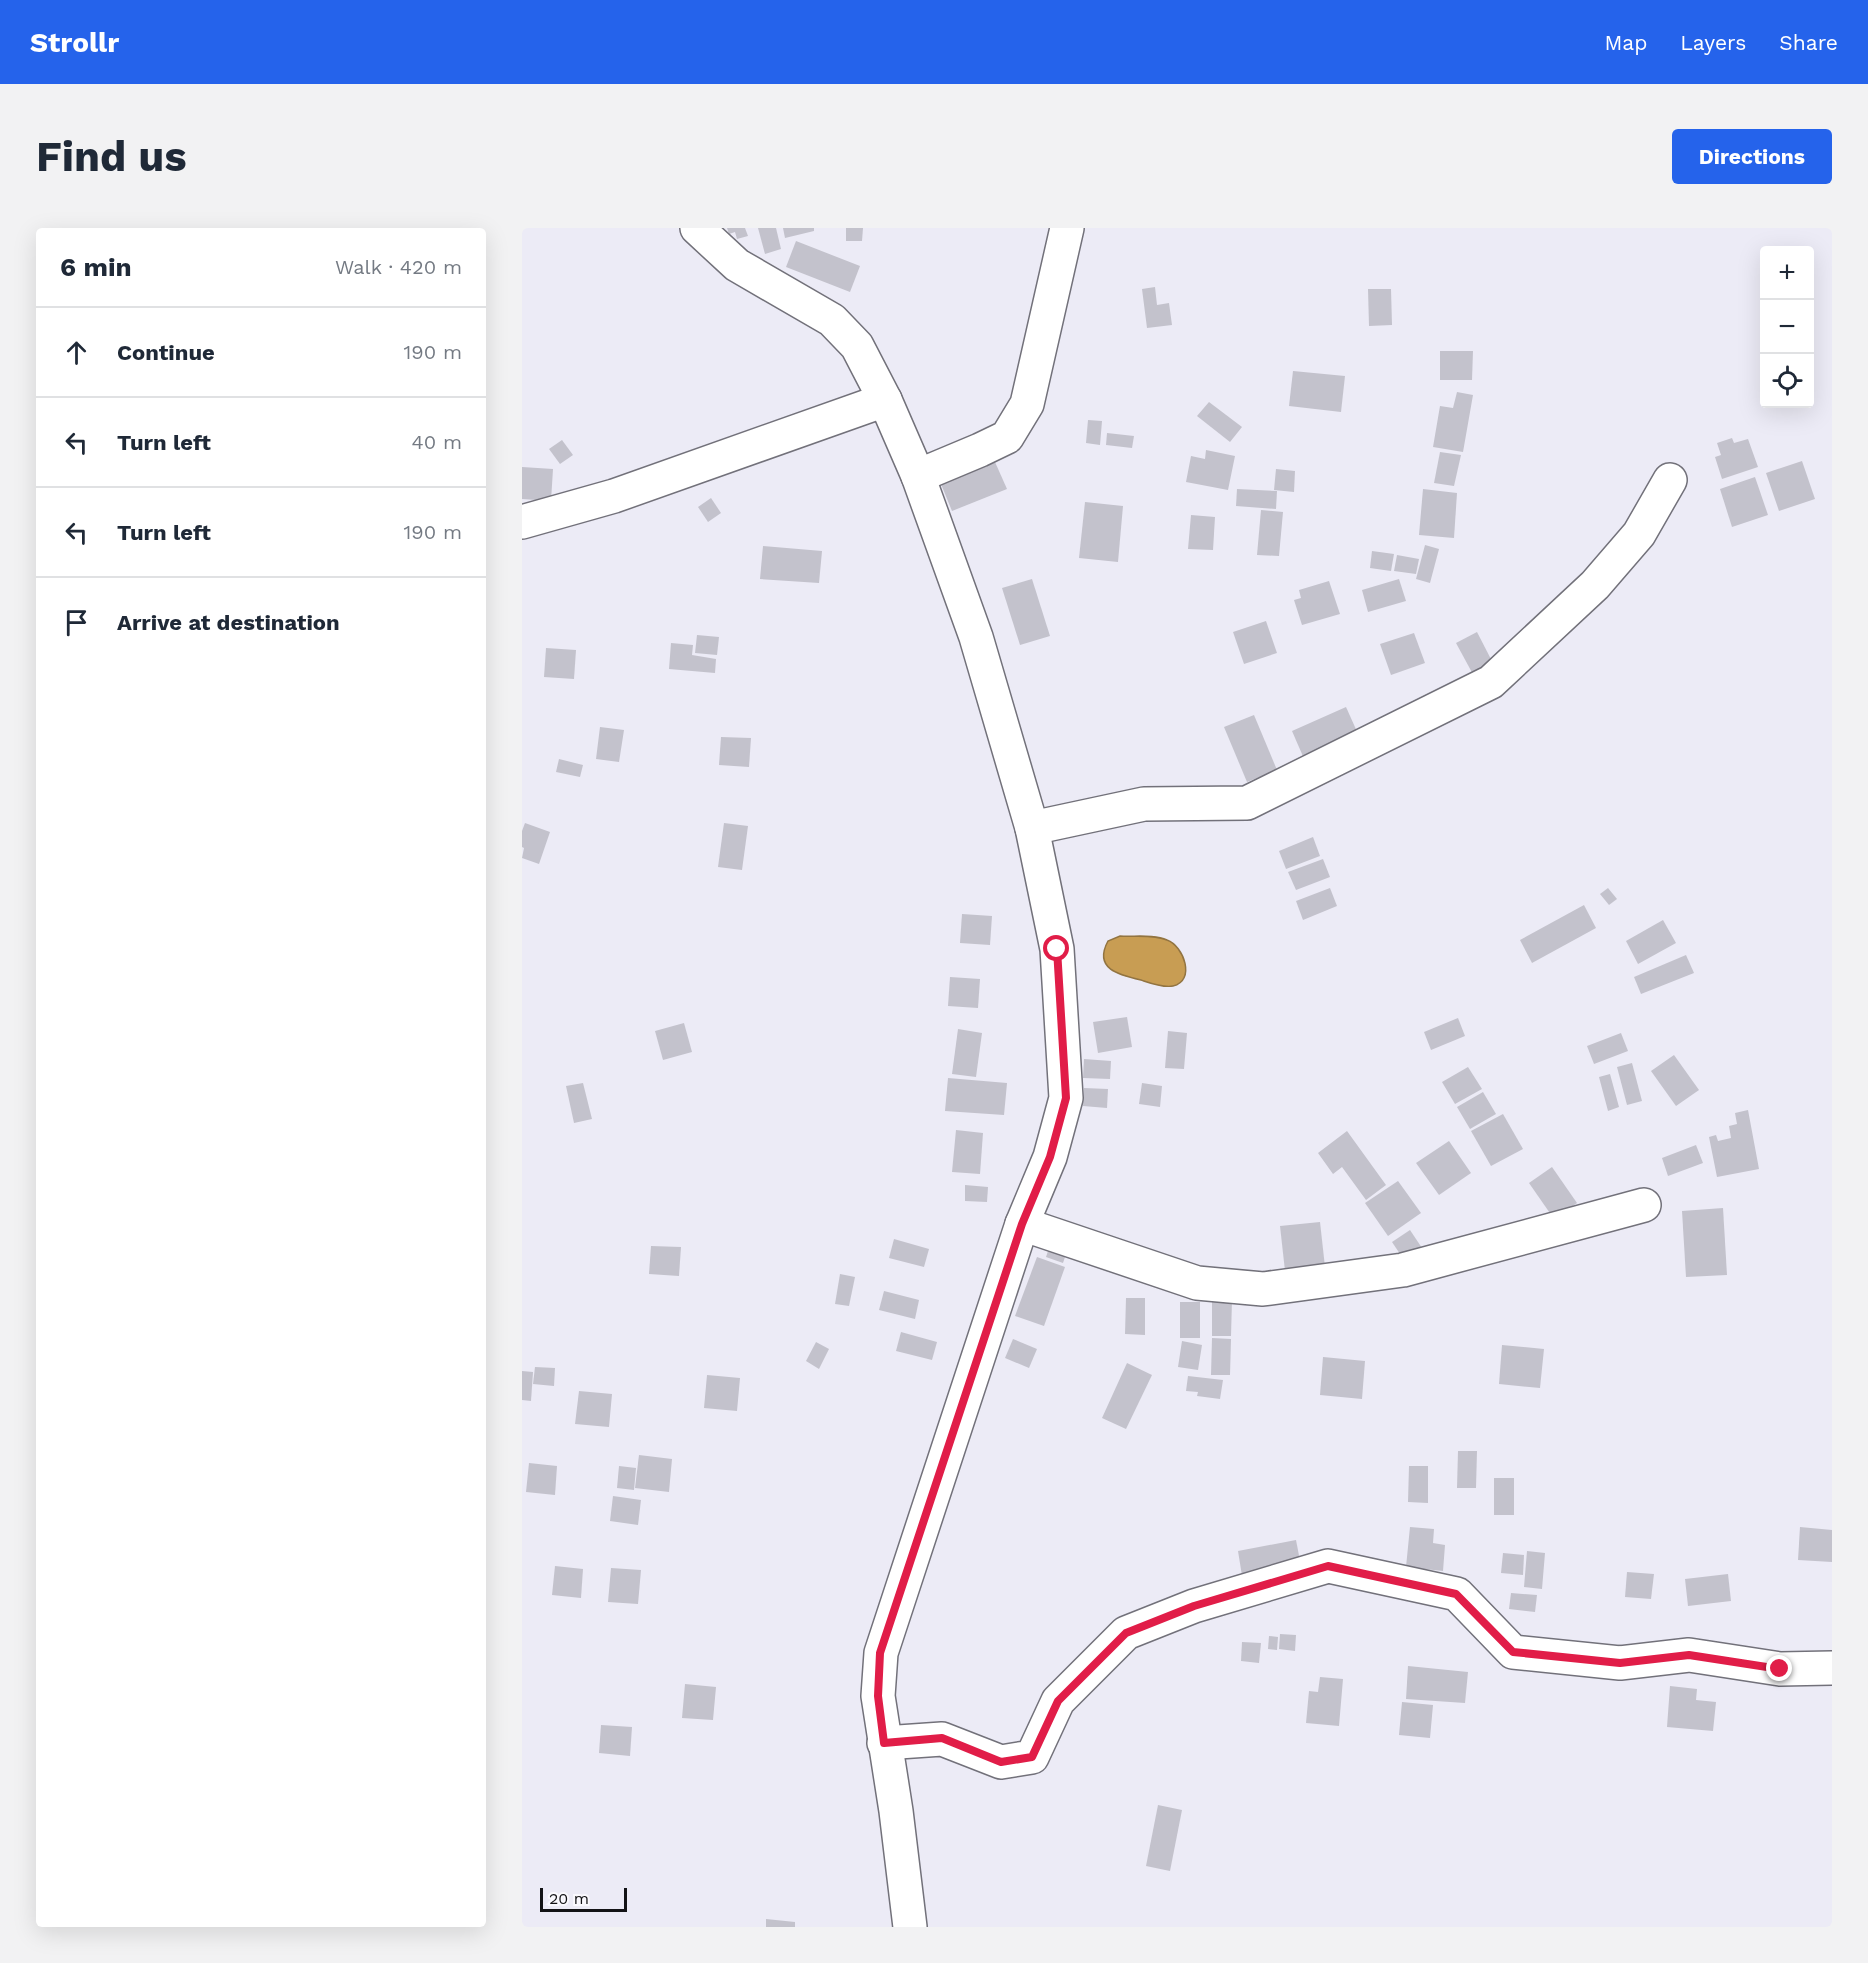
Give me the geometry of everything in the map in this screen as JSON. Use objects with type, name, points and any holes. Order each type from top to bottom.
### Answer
[{"type":"street","points":[[698,228],[737,265],[832,320],[857,345],[885,400],[918,476],[976,637],[1032,828],[1057,949],[1066,1098],[1050,1157],[1022,1224],[880,1653],[878,1696],[896,1811],[910,1927]]},
{"type":"street","points":[[918,476],[1007,436],[1027,404],[1067,228]]},
{"type":"street","points":[[522,522],[614,496],[885,400]]},
{"type":"street","points":[[1032,828],[1144,804],[1247,803],[1491,682],[1594,585],[1639,534],[1670,480]]},
{"type":"street","points":[[1022,1224],[1197,1283],[1263,1289],[1403,1270],[1644,1205]]},
{"type":"street","points":[[884,1743],[942,1738],[1001,1762],[1032,1757],[1058,1701],[1126,1633],[1194,1606],[1328,1566],[1456,1594],[1513,1652],[1620,1663],[1689,1655],[1780,1669],[1832,1668]]},
{"type":"shaded area","points":[[1120,936],[1156,937],[1173,943],[1185,963],[1184,978],[1173,986],[1165,986],[1117,973],[1106,964],[1104,951],[1108,941]]},
{"type":"building","points":[[727,228],[745,228],[748,236],[737,239],[735,232],[729,234]]},
{"type":"building","points":[[758,228],[776,228],[781,249],[765,254]]},
{"type":"building","points":[[783,228],[814,228],[814,231],[785,238]]},
{"type":"building","points":[[846,228],[863,228],[862,241],[846,241]]},
{"type":"building","points":[[796,241],[860,266],[850,292],[786,267]]},
{"type":"building","points":[[1155,287],[1157,305],[1169,303],[1172,325],[1147,328],[1142,289]]},
{"type":"building","points":[[1368,289],[1391,289],[1392,325],[1369,326]]},
{"type":"building","points":[[1440,351],[1473,351],[1472,380],[1440,380]]},
{"type":"building","points":[[1293,371],[1345,376],[1341,412],[1289,406]]},
{"type":"building","points":[[1457,392],[1473,395],[1463,452],[1433,447],[1440,406],[1453,408]]},
{"type":"building","points":[[1209,402],[1242,427],[1230,442],[1197,416]]},
{"type":"building","points":[[1088,420],[1102,421],[1100,445],[1086,443]]},
{"type":"building","points":[[1107,433],[1134,436],[1132,448],[1106,445]]},
{"type":"building","points":[[1732,438],[1734,443],[1748,439],[1758,467],[1722,479],[1715,457],[1721,455],[1717,443]]},
{"type":"building","points":[[562,440],[573,455],[560,464],[549,449]]},
{"type":"building","points":[[1206,450],[1235,456],[1228,490],[1186,482],[1191,456],[1205,459]]},
{"type":"building","points":[[1440,452],[1461,455],[1454,486],[1434,483]]},
{"type":"building","points":[[1802,461],[1815,499],[1779,511],[1766,473]]},
{"type":"building","points":[[995,462],[1007,489],[952,511],[941,484]]},
{"type":"building","points":[[522,467],[553,469],[551,501],[522,499]]},
{"type":"building","points":[[1276,469],[1295,471],[1294,492],[1274,490]]},
{"type":"building","points":[[1755,477],[1768,515],[1732,527],[1720,489]]},
{"type":"building","points":[[1237,489],[1277,491],[1276,509],[1236,506]]},
{"type":"building","points":[[1423,489],[1457,493],[1454,538],[1419,535]]},
{"type":"building","points":[[711,498],[721,513],[708,522],[698,507]]},
{"type":"building","points":[[1085,502],[1123,506],[1118,562],[1079,558]]},
{"type":"building","points":[[1261,510],[1283,512],[1279,556],[1257,555]]},
{"type":"building","points":[[1191,515],[1215,517],[1213,550],[1188,549]]},
{"type":"building","points":[[1425,545],[1439,549],[1430,583],[1416,579]]},
{"type":"building","points":[[763,546],[822,551],[819,583],[760,579]]},
{"type":"building","points":[[1372,551],[1394,554],[1391,571],[1370,568]]},
{"type":"building","points":[[1397,555],[1419,559],[1416,574],[1394,571]]},
{"type":"building","points":[[1032,579],[1050,636],[1020,645],[1002,588]]},
{"type":"building","points":[[1399,579],[1406,601],[1368,612],[1362,590]]},
{"type":"building","points":[[1329,581],[1340,614],[1302,625],[1294,600],[1301,598],[1299,590]]},
{"type":"building","points":[[1266,621],[1277,653],[1244,664],[1233,632]]},
{"type":"building","points":[[1477,632],[1495,667],[1475,678],[1456,643]]},
{"type":"building","points":[[1414,633],[1425,663],[1391,675],[1380,644]]},
{"type":"building","points":[[697,635],[719,637],[717,655],[695,653]]},
{"type":"building","points":[[671,643],[693,645],[692,655],[716,659],[715,673],[669,669]]},
{"type":"building","points":[[546,648],[576,650],[574,679],[544,677]]},
{"type":"building","points":[[1346,707],[1359,736],[1305,761],[1292,731]]},
{"type":"building","points":[[1254,715],[1277,770],[1247,782],[1224,727]]},
{"type":"building","points":[[600,727],[624,730],[619,762],[596,759]]},
{"type":"building","points":[[721,737],[751,738],[749,767],[719,765]]},
{"type":"building","points":[[559,759],[583,765],[580,777],[556,772]]},
{"type":"building","points":[[525,823],[550,832],[539,864],[522,858],[524,848],[522,847],[522,831]]},
{"type":"building","points":[[724,823],[748,826],[742,870],[718,867]]},
{"type":"building","points":[[1313,837],[1320,856],[1286,869],[1279,851]]},
{"type":"building","points":[[1323,859],[1330,877],[1296,890],[1288,872]]},
{"type":"building","points":[[1330,888],[1337,906],[1303,920],[1296,901]]},
{"type":"building","points":[[1608,888],[1617,899],[1609,905],[1600,894]]},
{"type":"building","points":[[1584,905],[1596,928],[1532,963],[1520,940]]},
{"type":"building","points":[[962,914],[992,916],[990,945],[960,943]]},
{"type":"building","points":[[1663,920],[1676,943],[1638,964],[1626,941]]},
{"type":"building","points":[[1686,955],[1694,973],[1641,994],[1634,977]]},
{"type":"building","points":[[950,977],[980,979],[978,1008],[948,1006]]},
{"type":"building","points":[[1127,1017],[1132,1047],[1098,1053],[1093,1022]]},
{"type":"building","points":[[1458,1018],[1465,1036],[1431,1050],[1424,1032]]},
{"type":"building","points":[[684,1023],[692,1052],[663,1060],[655,1031]]},
{"type":"building","points":[[958,1029],[982,1033],[976,1077],[952,1074]]},
{"type":"building","points":[[1168,1031],[1187,1033],[1184,1069],[1165,1068]]},
{"type":"building","points":[[1621,1033],[1628,1051],[1594,1064],[1587,1046]]},
{"type":"building","points":[[1674,1055],[1699,1090],[1676,1106],[1651,1071]]},
{"type":"building","points":[[1084,1059],[1111,1061],[1110,1079],[1083,1078]]},
{"type":"building","points":[[1632,1063],[1642,1101],[1627,1105],[1617,1067]]},
{"type":"building","points":[[1468,1067],[1482,1089],[1455,1104],[1442,1082]]},
{"type":"building","points":[[1610,1074],[1619,1107],[1608,1111],[1599,1077]]},
{"type":"building","points":[[948,1078],[1007,1083],[1004,1115],[945,1111]]},
{"type":"building","points":[[583,1083],[592,1119],[574,1123],[566,1086]]},
{"type":"building","points":[[1142,1083],[1162,1086],[1160,1107],[1139,1104]]},
{"type":"building","points":[[1084,1088],[1108,1089],[1107,1108],[1083,1106]]},
{"type":"building","points":[[1483,1092],[1496,1114],[1470,1129],[1457,1107]]},
{"type":"building","points":[[1748,1110],[1759,1169],[1717,1177],[1709,1137],[1716,1135],[1718,1141],[1731,1138],[1729,1126],[1737,1124],[1735,1113]]},
{"type":"building","points":[[1503,1114],[1523,1149],[1491,1166],[1471,1131]]},
{"type":"building","points":[[956,1130],[983,1133],[980,1174],[952,1172]]},
{"type":"building","points":[[1347,1131],[1386,1185],[1366,1200],[1342,1167],[1333,1174],[1318,1153]]},
{"type":"building","points":[[1449,1141],[1471,1173],[1439,1195],[1416,1163]]},
{"type":"building","points":[[1696,1145],[1703,1163],[1668,1176],[1662,1158]]},
{"type":"building","points":[[1552,1167],[1577,1203],[1554,1219],[1529,1183]]},
{"type":"building","points":[[1398,1181],[1421,1213],[1388,1236],[1365,1203]]},
{"type":"building","points":[[965,1185],[988,1187],[987,1202],[965,1201]]},
{"type":"building","points":[[1723,1208],[1727,1275],[1686,1277],[1682,1211]]},
{"type":"building","points":[[1320,1222],[1325,1267],[1285,1271],[1280,1226]]},
{"type":"building","points":[[1410,1230],[1422,1248],[1404,1260],[1392,1242]]},
{"type":"building","points":[[894,1239],[929,1249],[924,1267],[889,1258]]},
{"type":"building","points":[[1051,1242],[1068,1248],[1063,1263],[1046,1257]]},
{"type":"building","points":[[651,1246],[681,1247],[679,1276],[649,1274]]},
{"type":"building","points":[[1037,1257],[1065,1267],[1044,1326],[1015,1316]]},
{"type":"building","points":[[840,1274],[855,1277],[849,1306],[835,1304]]},
{"type":"building","points":[[884,1291],[919,1300],[915,1319],[879,1310]]},
{"type":"building","points":[[1126,1298],[1145,1298],[1145,1335],[1125,1334]]},
{"type":"building","points":[[1212,1300],[1232,1300],[1231,1336],[1212,1336]]},
{"type":"building","points":[[1180,1302],[1200,1302],[1200,1338],[1180,1338]]},
{"type":"building","points":[[901,1332],[937,1342],[932,1360],[896,1351]]},
{"type":"building","points":[[1212,1338],[1231,1339],[1230,1375],[1211,1375]]},
{"type":"building","points":[[1013,1339],[1037,1349],[1029,1368],[1005,1358]]},
{"type":"building","points":[[1182,1341],[1202,1345],[1198,1370],[1178,1367]]},
{"type":"building","points":[[816,1342],[829,1349],[819,1369],[806,1361]]},
{"type":"building","points":[[1502,1345],[1544,1349],[1540,1388],[1499,1384]]},
{"type":"building","points":[[1323,1357],[1365,1361],[1362,1399],[1320,1395]]},
{"type":"building","points":[[1127,1363],[1152,1375],[1126,1429],[1102,1418]]},
{"type":"building","points":[[535,1367],[555,1368],[554,1386],[533,1384]]},
{"type":"building","points":[[522,1371],[533,1372],[531,1401],[522,1400]]},
{"type":"building","points":[[707,1375],[740,1378],[737,1411],[704,1408]]},
{"type":"building","points":[[1188,1376],[1223,1380],[1220,1399],[1197,1396],[1198,1392],[1186,1391]]},
{"type":"building","points":[[579,1391],[612,1394],[609,1427],[575,1424]]},
{"type":"building","points":[[1458,1451],[1477,1451],[1476,1488],[1457,1488]]},
{"type":"building","points":[[639,1455],[672,1459],[669,1492],[635,1488]]},
{"type":"building","points":[[529,1463],[557,1466],[555,1495],[526,1492]]},
{"type":"building","points":[[619,1466],[636,1468],[634,1490],[617,1488]]},
{"type":"building","points":[[1409,1466],[1428,1466],[1428,1503],[1408,1502]]},
{"type":"building","points":[[1494,1478],[1514,1478],[1514,1515],[1494,1515]]},
{"type":"building","points":[[613,1496],[641,1500],[638,1525],[610,1521]]},
{"type":"building","points":[[1410,1527],[1434,1529],[1433,1543],[1445,1545],[1443,1571],[1406,1567]]},
{"type":"building","points":[[1800,1527],[1832,1530],[1832,1562],[1798,1560]]},
{"type":"building","points":[[1296,1540],[1302,1571],[1243,1582],[1238,1551]]},
{"type":"building","points":[[1527,1551],[1545,1553],[1542,1589],[1524,1587]]},
{"type":"building","points":[[1503,1553],[1524,1555],[1523,1575],[1501,1573]]},
{"type":"building","points":[[555,1566],[583,1569],[581,1598],[552,1595]]},
{"type":"building","points":[[611,1568],[641,1570],[638,1604],[608,1602]]},
{"type":"building","points":[[1627,1572],[1654,1574],[1651,1599],[1625,1597]]},
{"type":"building","points":[[1728,1574],[1731,1601],[1688,1606],[1685,1579]]},
{"type":"building","points":[[1511,1593],[1537,1595],[1535,1612],[1509,1609]]},
{"type":"building","points":[[1280,1634],[1296,1635],[1295,1651],[1279,1649]]},
{"type":"building","points":[[1269,1636],[1278,1637],[1277,1650],[1268,1649]]},
{"type":"building","points":[[1242,1642],[1261,1643],[1259,1663],[1241,1661]]},
{"type":"building","points":[[1408,1666],[1468,1672],[1465,1703],[1406,1699]]},
{"type":"building","points":[[1320,1677],[1343,1679],[1339,1726],[1306,1723],[1309,1691],[1318,1692]]},
{"type":"building","points":[[685,1684],[716,1687],[713,1720],[682,1718]]},
{"type":"building","points":[[1670,1686],[1697,1689],[1696,1700],[1716,1702],[1713,1731],[1667,1727]]},
{"type":"building","points":[[1402,1702],[1433,1705],[1430,1738],[1399,1735]]},
{"type":"building","points":[[601,1725],[632,1727],[630,1756],[599,1753]]},
{"type":"building","points":[[1158,1805],[1182,1810],[1170,1871],[1146,1866]]},
{"type":"building","points":[[766,1919],[795,1922],[795,1927],[766,1927]]},
{"type":"route","points":[[1057,949],[1066,1098],[1050,1157],[1022,1224],[880,1653],[878,1696],[884,1743],[942,1738],[1001,1762],[1032,1757],[1058,1701],[1126,1633],[1194,1606],[1328,1566],[1456,1594],[1513,1652],[1620,1663],[1689,1655],[1780,1669]]}]
